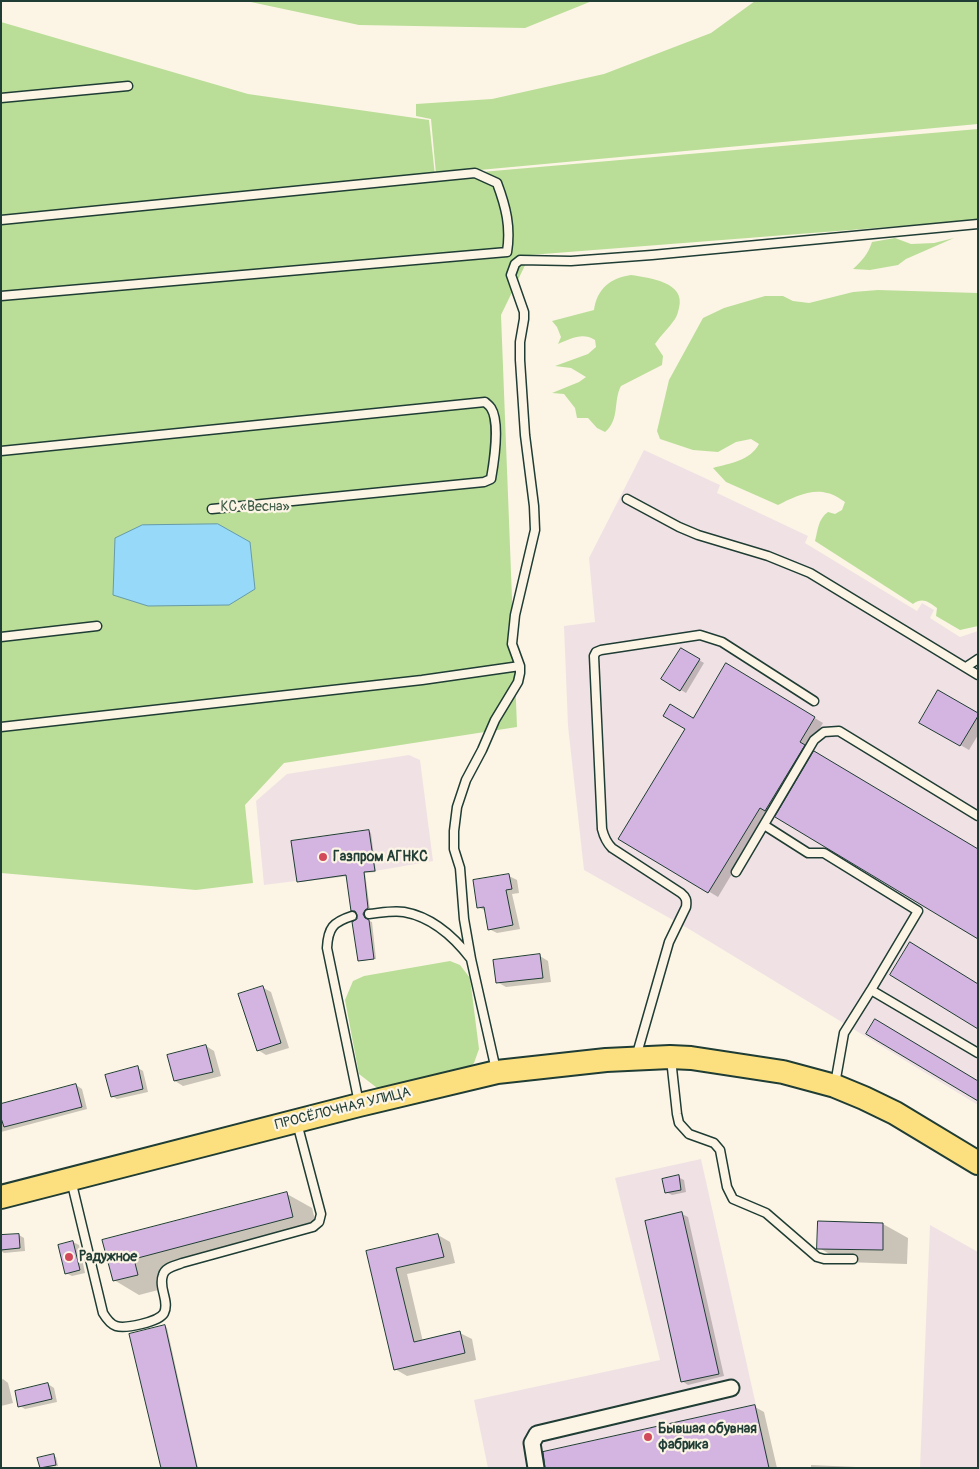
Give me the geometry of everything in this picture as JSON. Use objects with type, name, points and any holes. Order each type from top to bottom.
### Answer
[{"type":"main road","name":"ПРОСЁЛОЧНАЯ УЛИЦА","points":[[1,1197],[359,1105],[497,1072],[606,1060],[680,1057],[783,1072],[835,1086],[895,1113],[978,1163]]},
{"type":"street","points":[[536,1468],[532,1443],[537,1434],[730,1388]]},
{"type":"lane","points":[[1,98],[128,86]]},
{"type":"lane","points":[[1,220],[475,173],[497,184],[506,208],[510,236],[507,252],[1,296]]},
{"type":"lane","points":[[497,1072],[464,920],[460,868],[454,849],[454,831],[457,807],[466,780],[495,720],[518,682],[520,666],[512,644],[515,615],[536,530],[525,435],[520,360],[524,312],[512,282],[512,270],[515,264],[520,260],[572,261],[643,256],[978,224]]},
{"type":"lane","points":[[1,451],[485,402],[491,408],[495,428],[495,458],[491,479],[484,482],[212,509]]},
{"type":"lane","points":[[626,500],[698,536],[768,556],[810,573],[978,675]]},
{"type":"lane","points":[[1,637],[97,626]]},
{"type":"lane","points":[[636,1059],[669,942],[687,902],[686,897],[681,893],[612,848],[604,837],[602,829],[594,656],[596,652],[601,650],[700,635],[707,636],[722,642],[814,701]]},
{"type":"lane","points":[[966,667],[978,659]]},
{"type":"lane","points":[[1,727],[422,680],[520,666]]},
{"type":"lane","points":[[736,872],[814,740],[824,732],[834,730],[847,736],[978,816]]},
{"type":"lane","points":[[764,825],[808,853],[824,853],[918,911],[844,1033],[835,1086]]},
{"type":"lane","points":[[369,914],[402,912],[423,918],[452,938],[471,959]]},
{"type":"lane","points":[[352,916],[339,920],[332,926],[328,935],[327,948],[359,1105]]},
{"type":"lane","points":[[871,990],[978,1053]]},
{"type":"lane","points":[[680,1057],[676,1114],[679,1123],[689,1134],[714,1143],[720,1150],[727,1187],[733,1199],[766,1214],[817,1257],[853,1260]]},
{"type":"lane","points":[[71,1178],[103,1312],[109,1322],[126,1328],[160,1317],[164,1312],[166,1302],[162,1282],[165,1270],[182,1263],[313,1226],[319,1222],[321,1214],[296,1121]]},
{"type":"shaded area","points":[[644,450],[720,485],[717,493],[808,536],[805,543],[917,611],[922,603],[934,610],[930,618],[960,637],[978,631],[978,1105],[689,929],[584,870],[568,726],[564,626],[595,622],[589,558]]},
{"type":"shaded area","points":[[409,755],[420,760],[433,861],[375,871],[264,885],[256,801],[287,774]]},
{"type":"shaded area","points":[[701,1159],[770,1468],[488,1468],[474,1400],[660,1360],[615,1178]]},
{"type":"shaded area","points":[[930,1225],[978,1252],[978,1468],[920,1468]]},
{"type":"green space","points":[[246,1],[592,1],[525,28],[359,25]]},
{"type":"green space","points":[[755,1],[978,1],[978,124],[436,174],[431,119],[416,116],[416,104],[492,99],[604,74],[711,33]]},
{"type":"green space","name":"КС «Весна»","points":[[1,22],[248,94],[429,120],[435,176],[978,129],[978,220],[530,255],[501,315],[517,727],[284,763],[245,805],[253,883],[196,890],[1,873]]},
{"type":"green space","points":[[895,238],[911,244],[934,243],[954,238],[906,259],[898,265],[870,270],[853,269],[869,250],[872,242]]},
{"type":"green space","points":[[631,275],[656,280],[672,287],[680,299],[679,308],[675,319],[655,344],[663,356],[662,365],[621,386],[613,422],[605,432],[597,428],[588,418],[577,418],[575,408],[564,394],[552,393],[579,382],[586,377],[571,368],[555,366],[588,354],[596,347],[595,340],[581,336],[558,344],[561,337],[552,321],[594,310],[601,290],[617,279]]},
{"type":"green space","points":[[878,290],[978,293],[978,626],[960,630],[936,616],[937,608],[931,604],[920,601],[913,604],[815,541],[822,518],[828,512],[835,514],[842,510],[845,502],[837,497],[815,492],[795,497],[778,505],[726,482],[713,468],[745,458],[759,444],[751,439],[736,442],[718,452],[693,450],[660,439],[657,431],[669,380],[703,318],[724,308],[765,296],[783,296],[793,301],[809,303],[853,292]]},
{"type":"green space","points":[[450,961],[460,965],[470,978],[479,1049],[474,1063],[466,1071],[381,1091],[359,1074],[345,1000],[353,981],[364,976]]},
{"type":"water","points":[[218,524],[250,542],[255,589],[229,605],[148,606],[113,595],[115,538],[142,525]]},
{"type":"building","points":[[681,648],[700,659],[680,691],[661,679]]},
{"type":"building","points":[[726,663],[815,717],[800,742],[805,745],[765,811],[760,808],[708,893],[618,839],[685,729],[663,716],[670,704],[693,718]]},
{"type":"building","points":[[938,690],[978,713],[960,746],[919,723]]},
{"type":"building","points":[[814,751],[978,849],[978,939],[775,817]]},
{"type":"building","points":[[369,830],[375,871],[364,872],[368,908],[363,914],[369,920],[374,959],[358,961],[352,922],[357,919],[357,915],[355,911],[351,911],[346,875],[297,882],[291,841]]},
{"type":"building","points":[[509,874],[512,889],[506,890],[513,925],[488,930],[484,907],[477,908],[473,880]]},
{"type":"building","points":[[910,942],[978,984],[978,1029],[890,975]]},
{"type":"building","points":[[540,954],[543,978],[496,983],[493,960]]},
{"type":"building","points":[[263,986],[281,1043],[257,1051],[238,994]]},
{"type":"building","points":[[875,1019],[978,1081],[978,1101],[866,1034]]},
{"type":"building","points":[[206,1045],[213,1072],[174,1081],[167,1055]]},
{"type":"building","points":[[138,1066],[143,1089],[111,1097],[105,1075]]},
{"type":"building","points":[[76,1084],[82,1107],[4,1127],[1,1118],[1,1104]]},
{"type":"building","points":[[679,1175],[681,1190],[665,1193],[662,1179]]},
{"type":"building","points":[[287,1192],[293,1217],[134,1259],[138,1275],[113,1281],[102,1240]]},
{"type":"building","points":[[682,1212],[719,1374],[681,1382],[645,1221]]},
{"type":"building","points":[[818,1221],[883,1223],[883,1250],[817,1249]]},
{"type":"building","points":[[19,1234],[20,1248],[1,1250],[1,1235]]},
{"type":"building","points":[[438,1234],[444,1257],[396,1268],[414,1342],[460,1331],[465,1353],[394,1370],[366,1251]]},
{"type":"building","name":"Радужное","points":[[73,1241],[80,1270],[65,1274],[58,1245]]},
{"type":"building","points":[[165,1325],[197,1468],[161,1468],[129,1334]]},
{"type":"building","points":[[48,1383],[52,1399],[18,1407],[15,1391]]},
{"type":"building","points":[[755,1405],[769,1468],[545,1468],[543,1452]]},
{"type":"building","points":[[54,1454],[56,1465],[40,1468],[37,1458]]},
{"type":"place","name":"Газпром АГНКС","points":[[323,857]]},
{"type":"place","name":"Радужное","points":[[69,1257]]},
{"type":"place","name":"Бывшая обувная фабрика","points":[[648,1437]]}]
